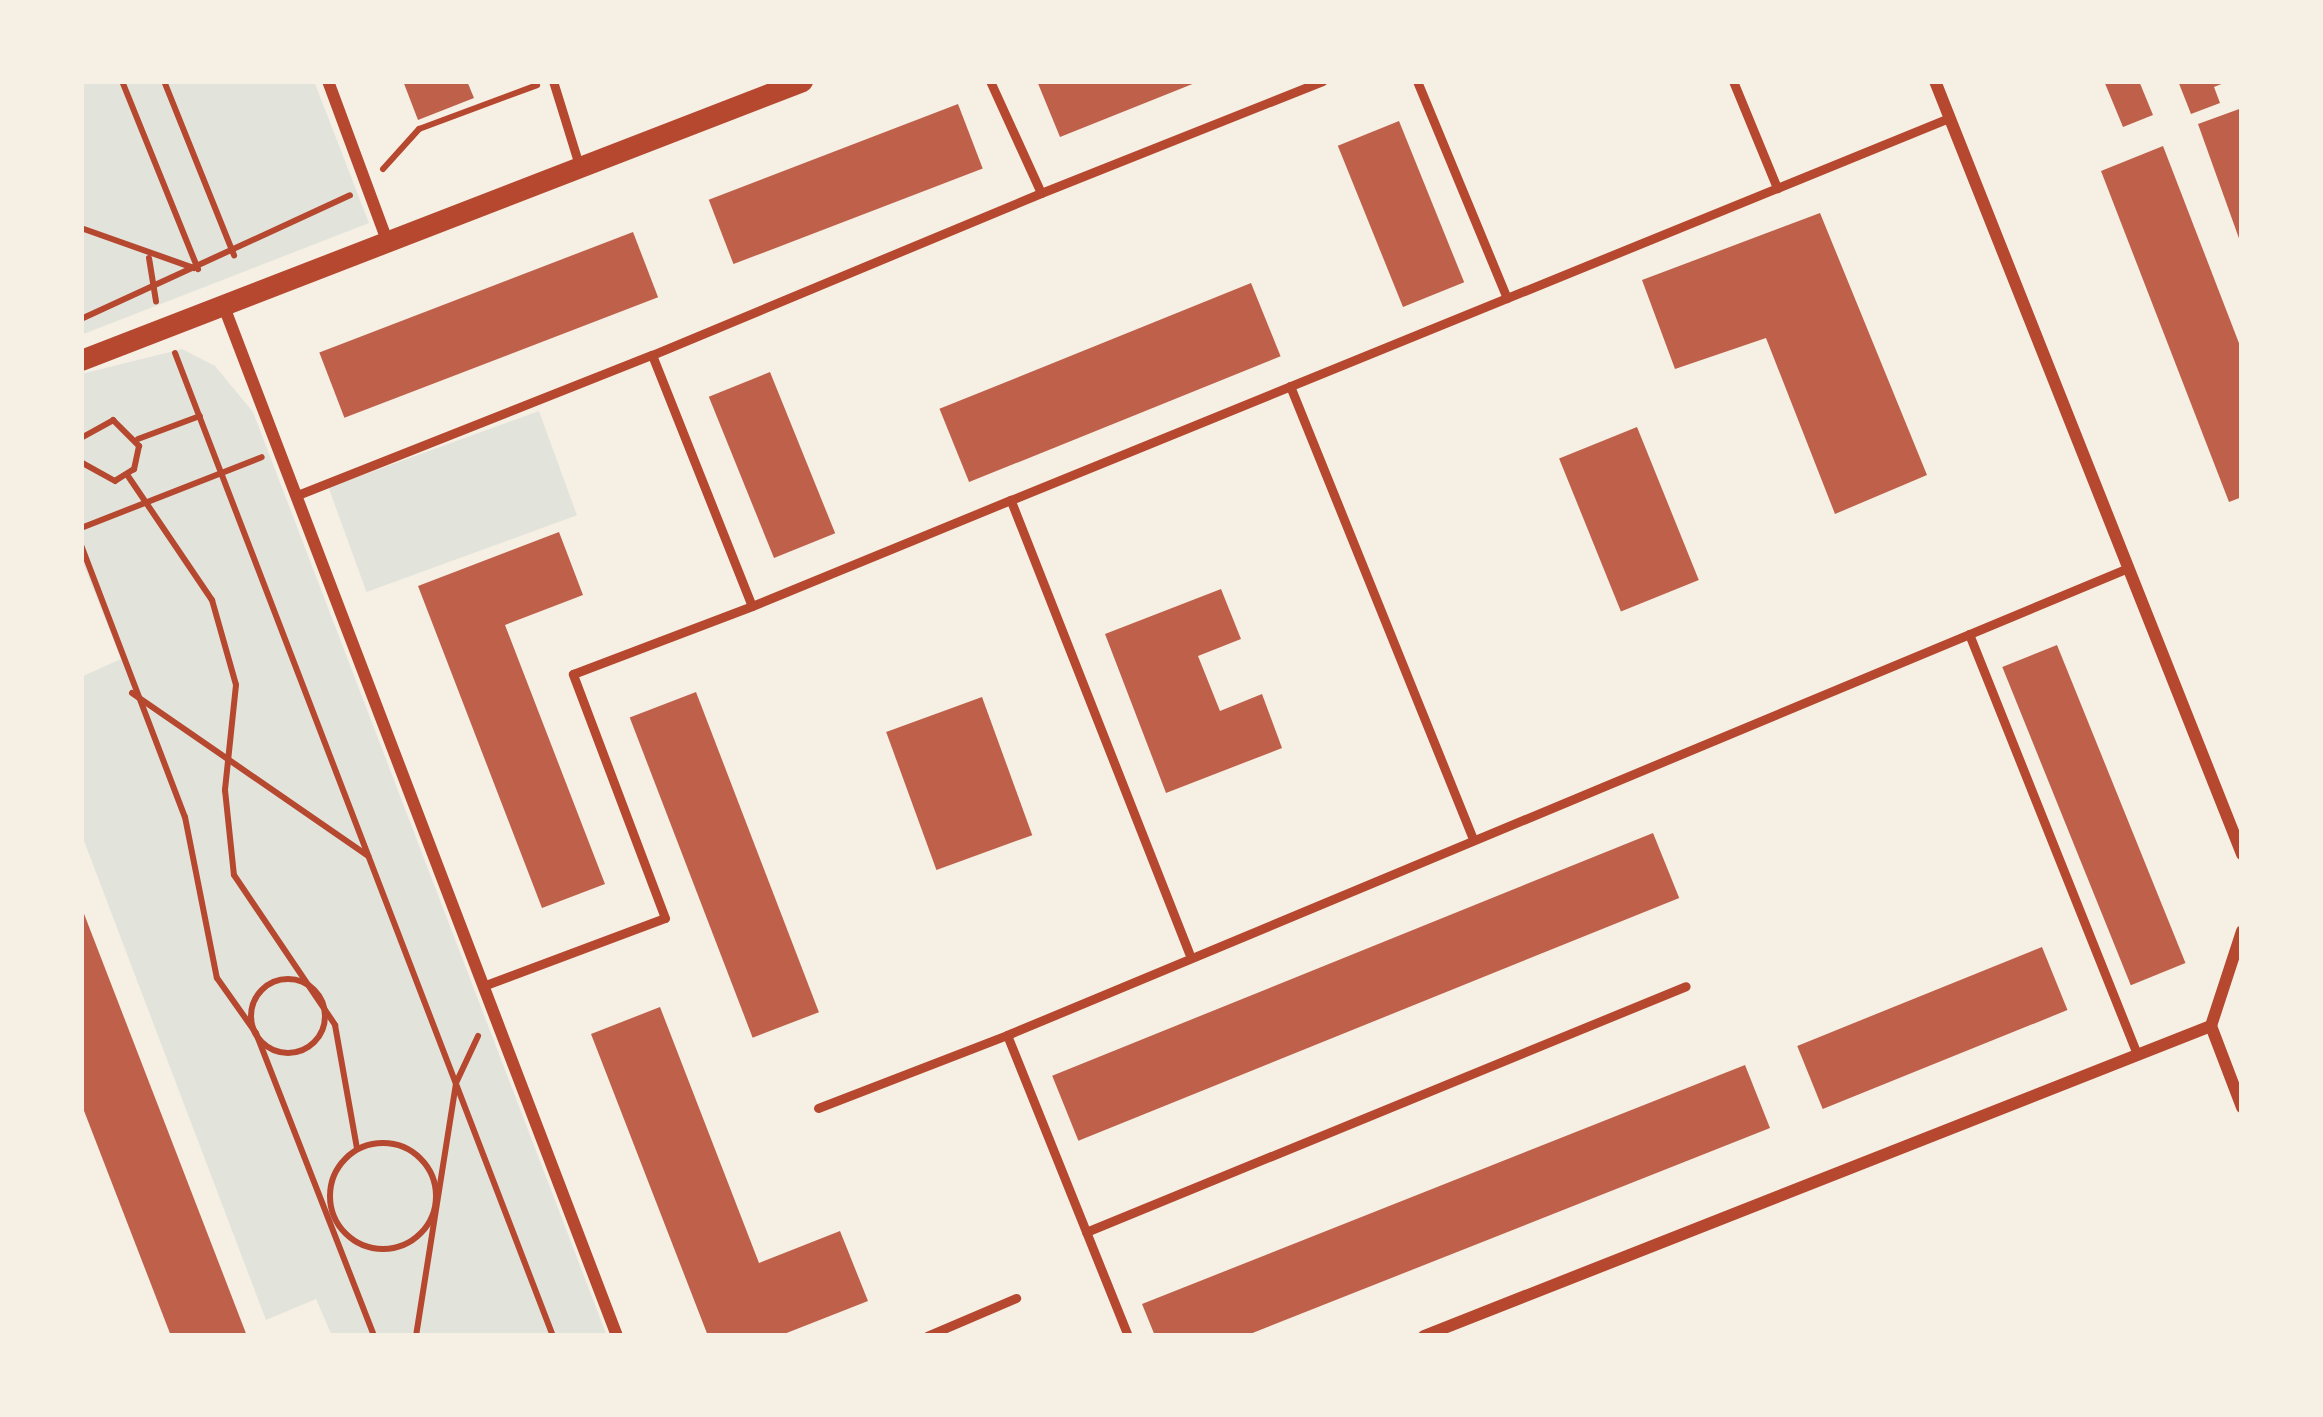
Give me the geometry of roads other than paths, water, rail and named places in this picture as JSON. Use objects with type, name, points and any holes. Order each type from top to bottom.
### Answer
[{"type":"street","points":[[328,81],[389,249]]},
{"type":"street","points":[[81,360],[226,312],[389,249],[802,81]]},
{"type":"street","points":[[1935,81],[2242,854]]},
{"type":"street","points":[[226,312],[617,1336]]},
{"type":"street","points":[[2242,931],[2211,1026],[2242,1107]]},
{"type":"street","points":[[1424,1336],[2211,1026]]},
{"type":"lane","points":[[550,81],[582,173]]},
{"type":"lane","points":[[990,81],[1041,193]]},
{"type":"lane","points":[[295,496],[1323,81]]},
{"type":"lane","points":[[1418,81],[1507,298]]},
{"type":"lane","points":[[1733,81],[1777,188]]},
{"type":"lane","points":[[483,986],[665,918],[573,674],[752,606],[1949,118]]},
{"type":"lane","points":[[652,355],[752,606]]},
{"type":"lane","points":[[1290,386],[1472,837]]},
{"type":"lane","points":[[1011,500],[1189,953]]},
{"type":"lane","points":[[818,1108],[1007,1036],[1189,953],[2128,568]]},
{"type":"lane","points":[[1969,634],[2137,1055]]},
{"type":"lane","points":[[1086,1232],[1686,986]]},
{"type":"lane","points":[[1007,1036],[1128,1336]]},
{"type":"lane","points":[[927,1336],[1016,1298]]}]
